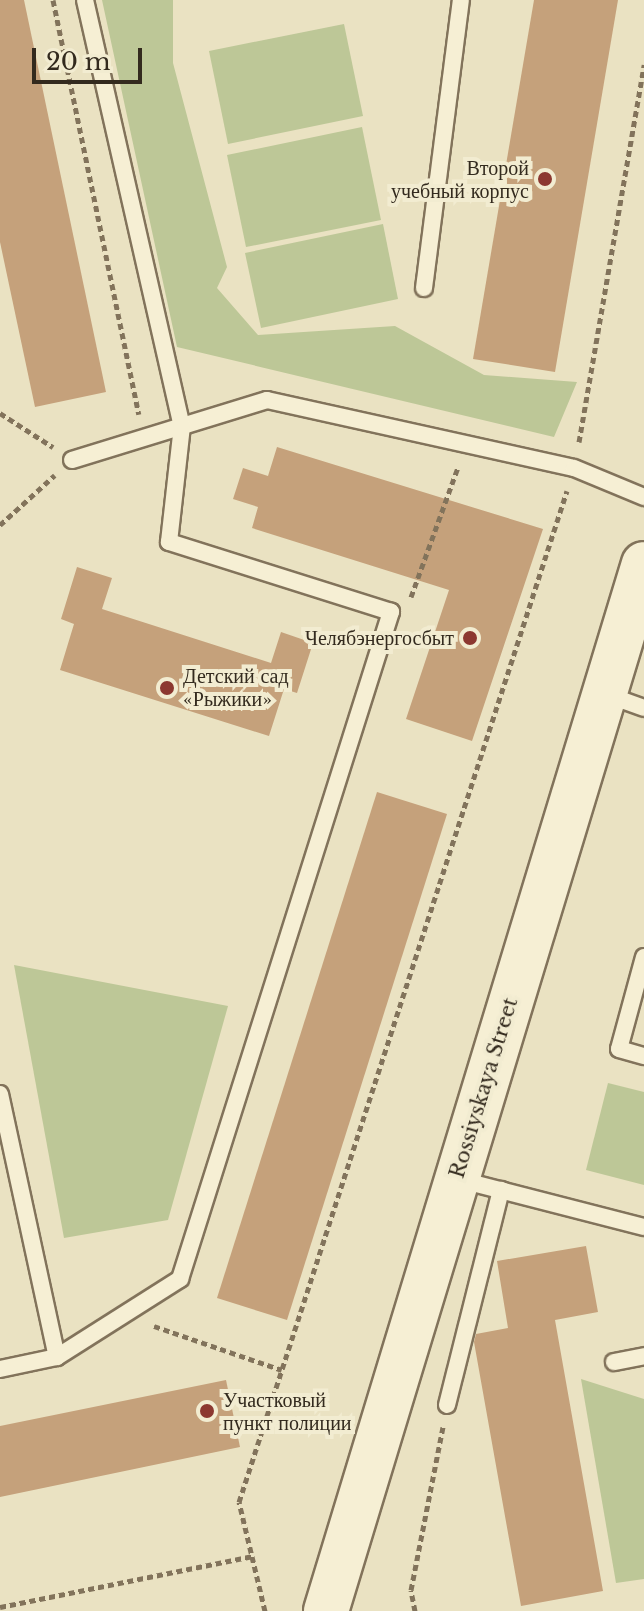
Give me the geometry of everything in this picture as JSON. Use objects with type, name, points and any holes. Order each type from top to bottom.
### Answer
[{"type":"main road","name":"Rossiyskaya Street","points":[[314,1609],[456,1179],[625,701],[644,564]]},
{"type":"lane","points":[[0,1369],[57,1357],[180,1279],[391,612],[169,542],[182,427],[85,0]]},
{"type":"lane","points":[[424,288],[461,0]]},
{"type":"lane","points":[[72,460],[267,400],[574,468],[644,497]]},
{"type":"lane","points":[[644,957],[619,1049],[644,1056]]},
{"type":"lane","points":[[0,1094],[57,1357]]},
{"type":"lane","points":[[456,1179],[644,1227]]},
{"type":"lane","points":[[447,1405],[501,1190]]},
{"type":"lane","points":[[614,1362],[644,1356]]},
{"type":"path","points":[[53,0],[144,439]]},
{"type":"path","points":[[265,1611],[239,1502],[574,468],[644,65]]},
{"type":"path","points":[[0,413],[72,460],[0,525]]},
{"type":"path","points":[[391,612],[412,596],[466,444]]},
{"type":"path","points":[[123,1315],[282,1370]]},
{"type":"path","points":[[415,1611],[411,1590],[447,1405]]},
{"type":"path","points":[[0,1607],[252,1556]]},
{"type":"green space","points":[[102,0],[173,0],[173,63],[227,267],[217,288],[258,335],[395,326],[484,375],[577,382],[554,437],[177,347]]},
{"type":"green space","points":[[344,24],[363,116],[228,144],[209,51]]},
{"type":"green space","points":[[362,127],[381,220],[246,247],[227,155]]},
{"type":"green space","points":[[383,224],[398,299],[261,328],[245,253]]},
{"type":"green space","points":[[14,965],[228,1006],[168,1220],[64,1238]]},
{"type":"green space","points":[[608,1083],[644,1092],[644,1185],[586,1170]]},
{"type":"green space","points":[[581,1379],[644,1399],[644,1579],[616,1583]]},
{"type":"building","points":[[0,0],[24,0],[106,392],[35,407],[0,242]]},
{"type":"building","name":"Второй учебный корпус","points":[[534,0],[618,0],[555,372],[473,359]]},
{"type":"building","points":[[277,447],[543,529],[472,741],[406,719],[449,590],[252,528],[258,507],[233,499],[243,468],[268,476]]},
{"type":"building","points":[[77,567],[112,578],[102,609],[271,663],[281,632],[313,643],[297,693],[284,689],[269,736],[60,670],[74,624],[61,619]]},
{"type":"building","points":[[377,792],[447,814],[287,1320],[217,1298]]},
{"type":"building","points":[[586,1246],[598,1312],[555,1320],[603,1591],[521,1606],[474,1342],[476,1334],[508,1328],[497,1261]]},
{"type":"building","points":[[226,1380],[240,1447],[0,1497],[0,1426]]},
{"type":"place","name":"Второй учебный корпус","points":[[545,179]]},
{"type":"place","name":"Челябэнергосбыт","points":[[470,638]]},
{"type":"place","name":"Детский сад «Рыжики»","points":[[167,688]]},
{"type":"place","name":"Участковый пункт полиции","points":[[207,1411]]}]
